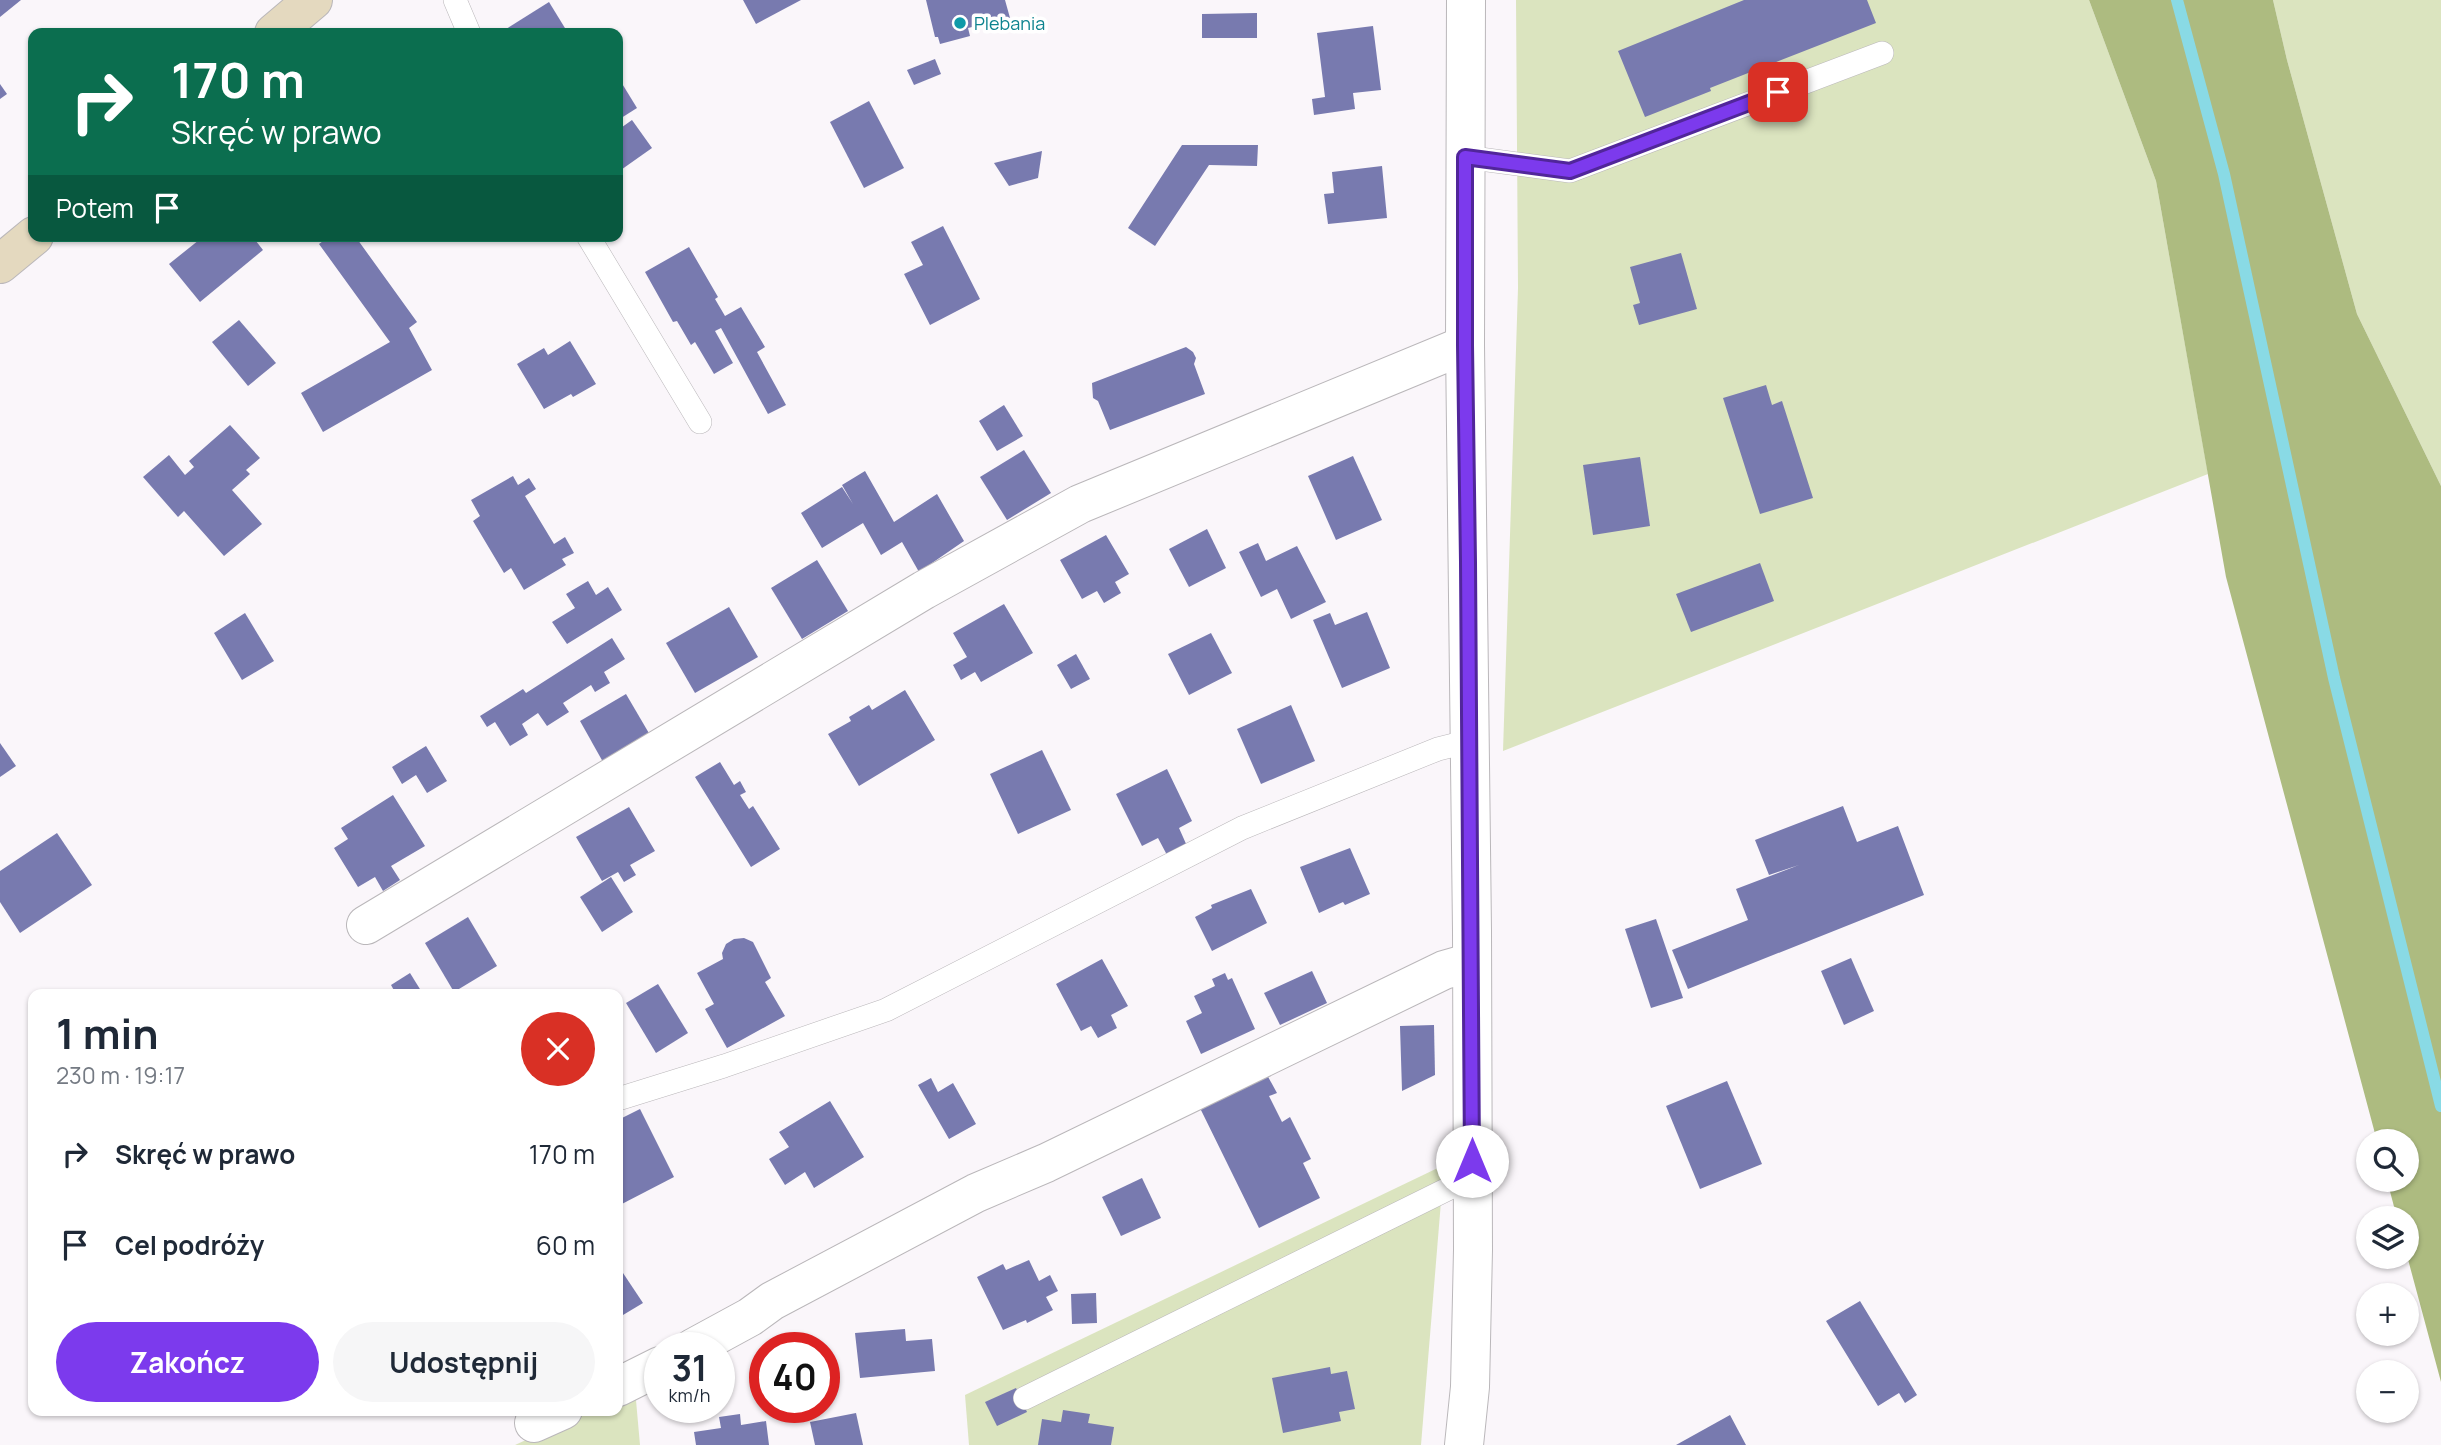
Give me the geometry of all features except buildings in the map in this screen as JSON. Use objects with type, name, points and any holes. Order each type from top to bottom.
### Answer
[{"type":"main road","points":[[280,28],[313,0]]},
{"type":"main road","points":[[0,264],[28,241]]},
{"type":"street","points":[[1464,1445],[1472,1328],[1472,962],[1465,345],[1466,0]]},
{"type":"street","points":[[366,926],[924,590],[1080,505],[1465,345]]},
{"type":"street","points":[[722,1332],[772,1301],[976,1193],[1046,1163],[1444,970],[1472,962]]},
{"type":"street","points":[[623,1384],[644,1374]]},
{"type":"lane","points":[[455,0],[467,28]]},
{"type":"lane","points":[[1465,157],[1570,171],[1882,53]]},
{"type":"lane","points":[[592,242],[700,422]]},
{"type":"lane","points":[[623,1097],[886,1010],[1242,828],[1438,749],[1469,741]]},
{"type":"lane","points":[[1025,1398],[1472,1177]]},
{"type":"green space","points":[[1516,0],[2089,0],[2156,181],[2208,474],[1503,751],[1518,288]]},
{"type":"green space","points":[[2089,0],[2273,0],[2357,314],[2441,486],[2441,1382],[2419,1300],[2419,1283],[2414,1283],[2411,1269],[2419,1269],[2419,1206],[2394,1206],[2390,1192],[2419,1192],[2419,1129],[2374,1129],[2226,577],[2156,181]]},
{"type":"green space","points":[[2273,0],[2441,0],[2441,486],[2357,314]]},
{"type":"green space","points":[[1444,1165],[1421,1445],[969,1445],[965,1395]]},
{"type":"green space","points":[[635,1389],[640,1445],[515,1445],[578,1416],[623,1416],[623,1395]]},
{"type":"waterway","points":[[2177,0],[2224,174],[2334,678],[2441,1106]]},
{"type":"place","name":"Plebania","points":[[960,23]]},
{"type":"route","points":[[1472,1161],[1465,157],[1570,171],[1778,92]]}]
